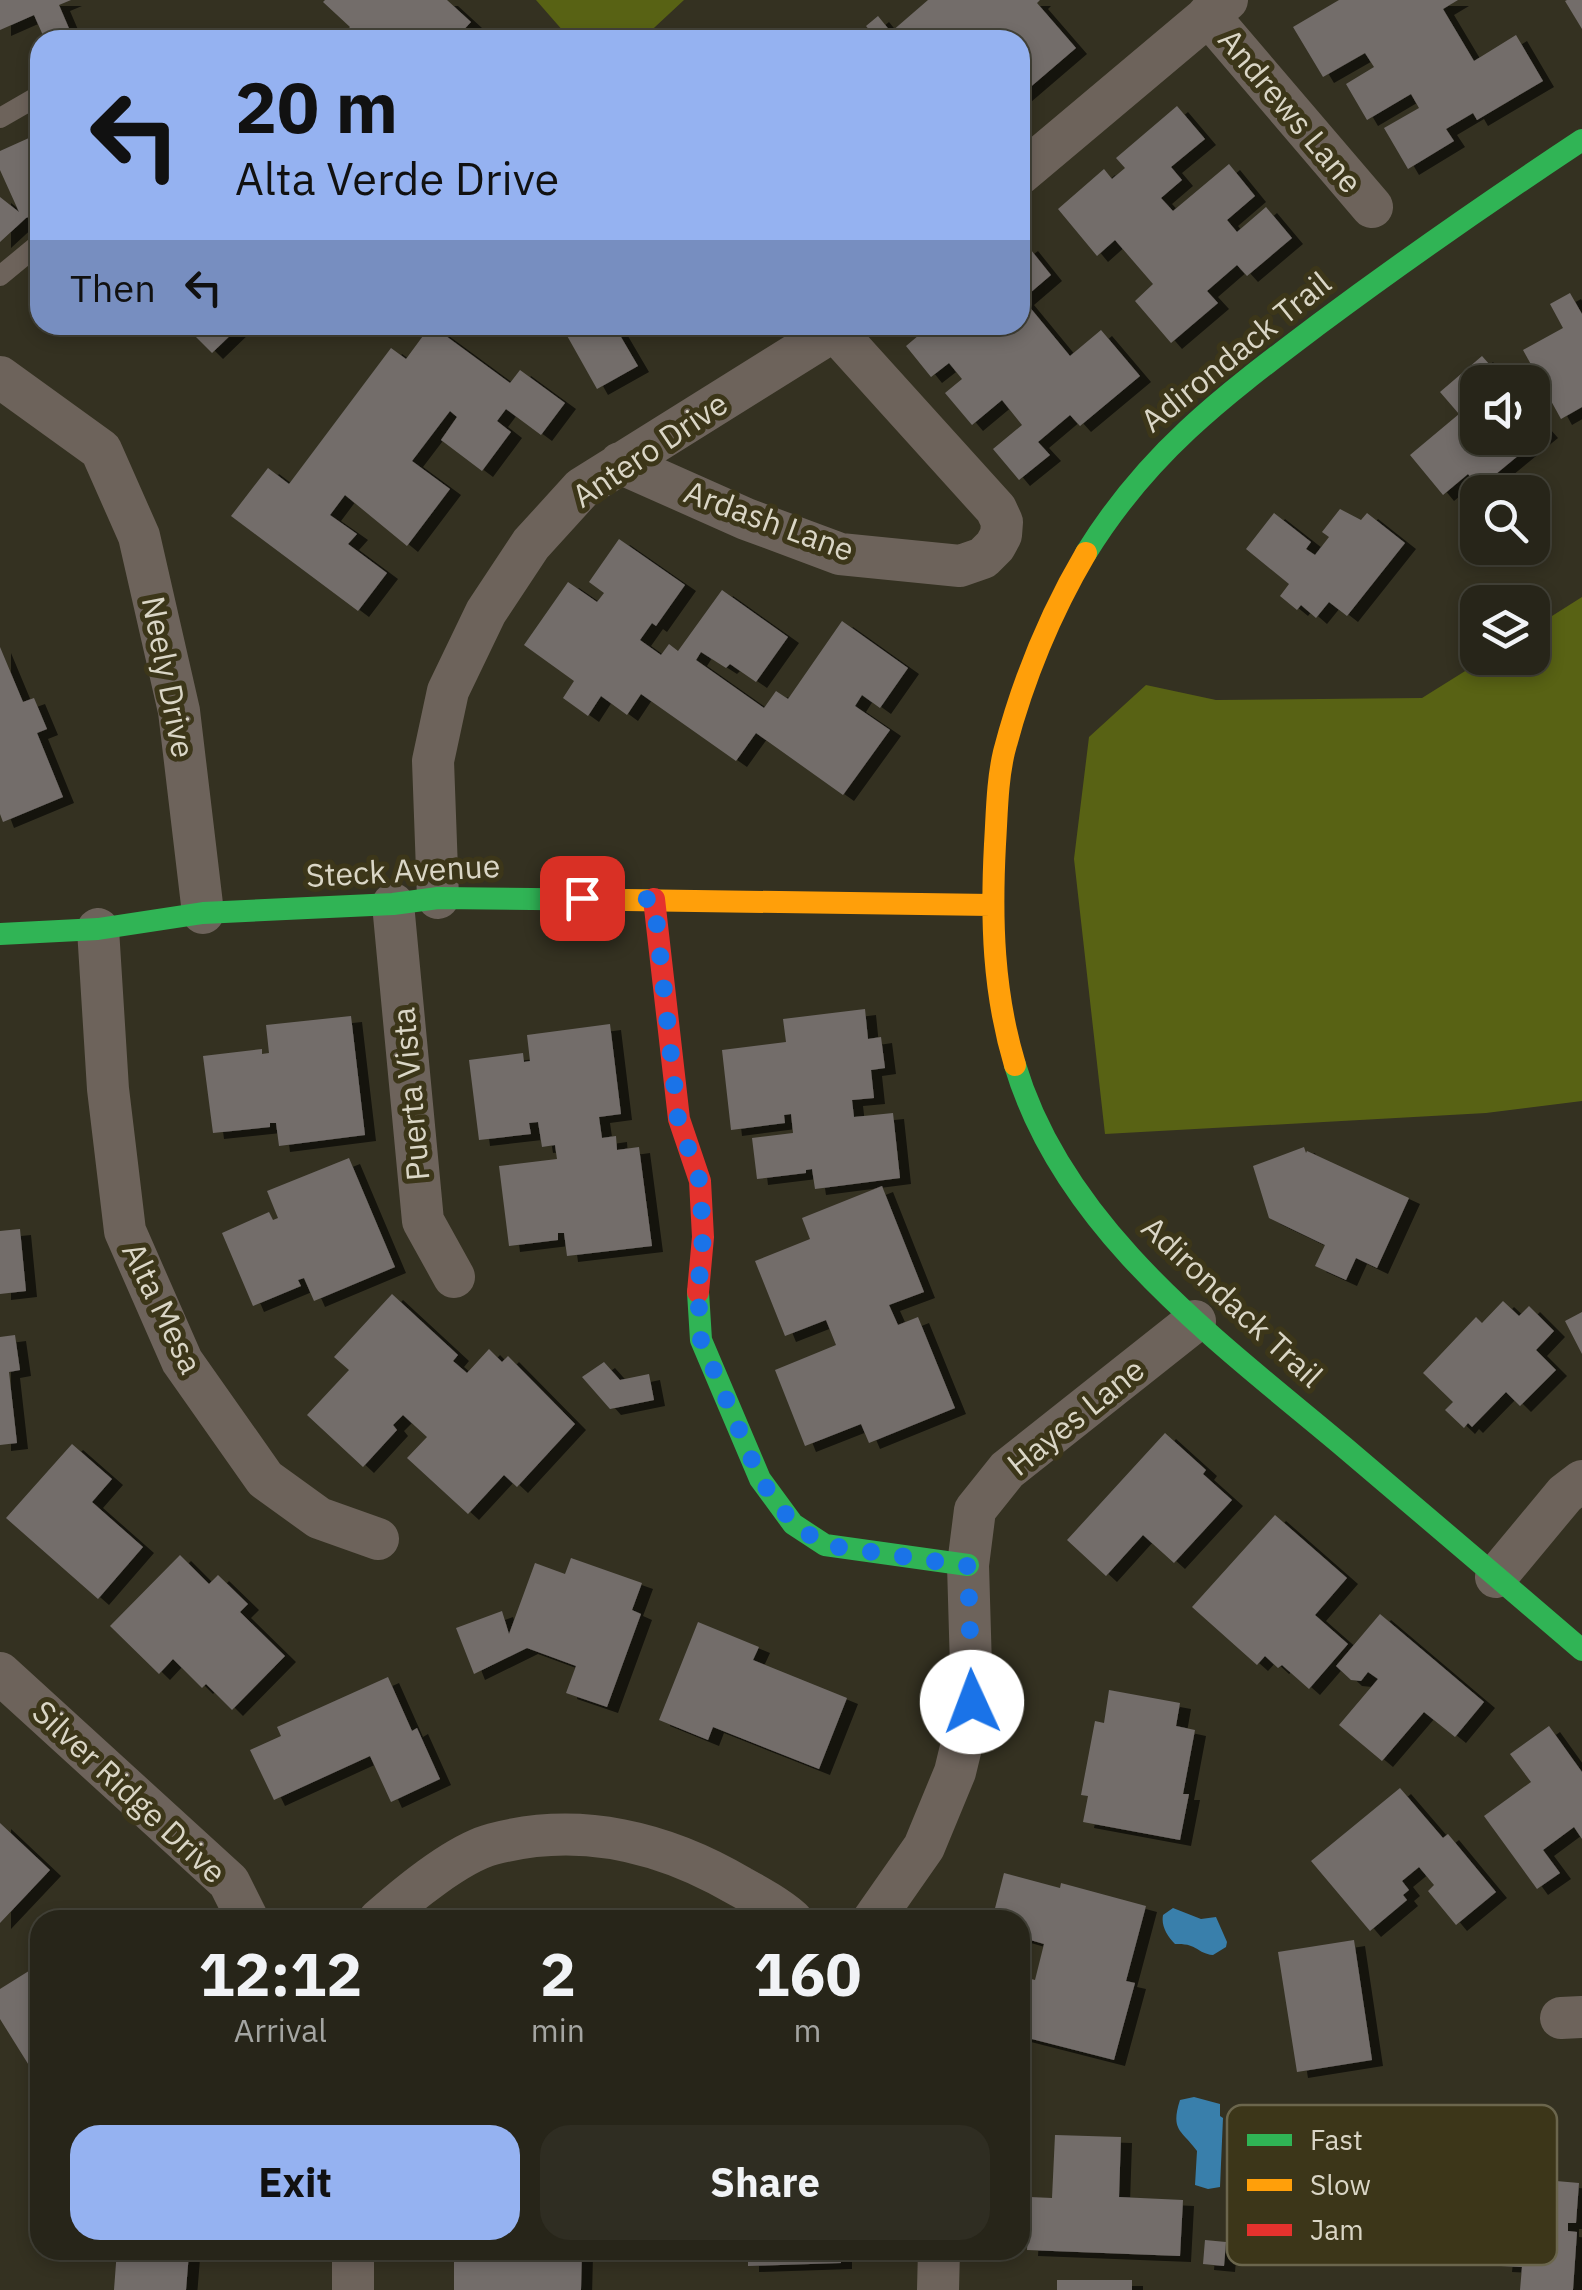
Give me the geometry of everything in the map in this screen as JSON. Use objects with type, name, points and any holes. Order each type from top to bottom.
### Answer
[{"type":"street","points":[[1030,166],[1218,7]]},
{"type":"street","name":"Andrews Lane","points":[[1218,7],[1372,207]]},
{"type":"street","name":"Adirondack Trail","points":[[1582,140],[1407,258],[1202,413],[1163,450],[1123,497],[1088,548],[1038,648],[1003,758],[991,904],[1010,1052],[1035,1117],[1078,1193],[1122,1247],[1195,1321],[1582,1650]]},
{"type":"street","name":"Antero Drive","points":[[438,898],[432,761],[448,692],[486,612],[531,544],[582,488],[828,335]]},
{"type":"street","name":"Ardash Lane","points":[[620,463],[746,519],[840,554],[939,566],[960,566],[984,558],[1001,534],[1002,522],[996,510],[845,335]]},
{"type":"street","name":"Neely Drive","points":[[0,378],[101,450],[139,536],[179,711],[203,913]]},
{"type":"street","name":"Steck Avenue","points":[[0,934],[98,929],[203,913],[393,904],[438,898],[991,904]]},
{"type":"street","points":[[654,899],[678,1119],[700,1182],[701,1340],[760,1479],[793,1524],[825,1545],[968,1566]]},
{"type":"street","name":"Puerta Vista","points":[[393,904],[423,1222],[454,1277]]},
{"type":"street","name":"Alta Mesa","points":[[98,929],[108,1089],[125,1232],[182,1362],[264,1478],[319,1518],[378,1539]]},
{"type":"street","name":"Hayes Lane","points":[[880,1910],[924,1848],[955,1772],[972,1702],[968,1566],[975,1510],[1007,1470],[1195,1321]]},
{"type":"street","points":[[1496,1576],[1565,1494],[1582,1481]]},
{"type":"street","name":"Silver Ridge Drive","points":[[0,1672],[229,1882],[243,1910]]},
{"type":"street","points":[[391,1910],[420,1884],[490,1844],[564,1832],[634,1840],[703,1864],[776,1910]]},
{"type":"street","points":[[353,2260],[353,2290]]},
{"type":"street","points":[[938,2290],[939,2260]]},
{"type":"lane","points":[[0,118],[30,101]]},
{"type":"lane","points":[[0,276],[30,251]]},
{"type":"green space","points":[[536,0],[684,0],[652,30],[562,30]]},
{"type":"green space","points":[[1582,597],[1582,1101],[1486,1113],[1105,1134],[1074,859],[1089,737],[1146,685],[1216,700],[1422,698],[1460,674],[1550,675],[1550,617]]},
{"type":"water","points":[[1173,1908],[1201,1919],[1216,1917],[1226,1947],[1213,1955],[1175,1944],[1165,1931],[1163,1919]]},
{"type":"water","points":[[1194,2097],[1220,2104],[1220,2187],[1195,2185],[1197,2151],[1177,2124],[1180,2100]]},
{"type":"building","points":[[0,0],[71,0],[59,5],[70,30],[41,30],[34,15],[0,30]]},
{"type":"building","points":[[447,0],[471,22],[463,30],[347,30],[350,27],[323,2]]},
{"type":"building","points":[[928,0],[1040,0],[1037,3],[1076,48],[1030,87],[1030,30],[893,30]]},
{"type":"building","points":[[1339,0],[1458,0],[1443,9],[1474,61],[1516,35],[1543,81],[1477,120],[1473,113],[1446,129],[1454,141],[1408,169],[1384,128],[1419,108],[1411,94],[1367,120],[1346,84],[1374,67],[1365,53],[1323,77],[1293,27]]},
{"type":"building","points":[[1582,0],[1582,29],[1565,1]]},
{"type":"building","points":[[878,16],[889,30],[869,30],[866,26]]},
{"type":"building","points":[[1177,106],[1205,139],[1171,167],[1182,180],[1161,198],[1173,211],[1229,164],[1255,196],[1227,220],[1237,232],[1266,207],[1292,238],[1247,276],[1237,265],[1207,291],[1218,303],[1171,343],[1135,301],[1153,284],[1115,240],[1097,256],[1058,209],[1104,169],[1112,179],[1125,168],[1116,158]]},
{"type":"building","points":[[30,138],[30,216],[0,242],[0,197],[19,212],[0,170],[0,151]]},
{"type":"building","points":[[1030,249],[1051,275],[1030,293]]},
{"type":"building","points":[[1570,293],[1582,314],[1582,407],[1561,419],[1550,399],[1550,365],[1531,365],[1523,350],[1563,328],[1550,304]]},
{"type":"building","points":[[1030,307],[1070,356],[1101,330],[1140,376],[1080,426],[1070,415],[1038,442],[1050,455],[1019,480],[993,449],[1022,425],[1002,400],[972,425],[945,393],[962,379],[949,363],[931,377],[906,346],[919,335],[1030,335]]},
{"type":"building","points":[[194,335],[231,335],[212,353]]},
{"type":"building","points":[[424,335],[445,335],[510,383],[520,370],[565,403],[541,435],[506,409],[497,421],[511,432],[482,471],[441,440],[457,417],[450,411],[412,461],[450,489],[407,546],[345,495],[330,515],[357,534],[348,544],[387,573],[358,611],[231,516],[268,468],[289,484],[391,348],[406,359]]},
{"type":"building","points":[[567,335],[620,335],[638,366],[597,389]]},
{"type":"building","points":[[1482,356],[1490,365],[1472,365]]},
{"type":"building","points":[[1460,375],[1460,455],[1519,455],[1495,475],[1460,475],[1460,481],[1443,495],[1410,455],[1459,414],[1440,392]]},
{"type":"building","points":[[1340,509],[1361,520],[1367,513],[1405,543],[1347,616],[1329,602],[1316,618],[1301,605],[1297,610],[1280,596],[1289,584],[1246,549],[1274,513],[1311,542],[1306,549],[1315,555],[1329,537],[1322,532]]},
{"type":"building","points":[[619,539],[685,585],[656,626],[652,623],[640,640],[661,655],[669,644],[678,651],[722,590],[788,637],[756,682],[730,664],[726,668],[701,652],[696,660],[764,708],[776,691],[788,699],[842,621],[908,668],[880,708],[862,695],[855,706],[890,730],[843,795],[756,733],[736,761],[641,694],[627,715],[601,696],[588,716],[563,698],[574,681],[524,645],[568,582],[597,602],[604,593],[589,582]]},
{"type":"building","points":[[0,647],[23,702],[34,698],[47,729],[37,733],[63,797],[3,822],[0,814]]},
{"type":"building","points":[[865,1009],[868,1039],[881,1037],[885,1068],[871,1070],[874,1098],[852,1100],[854,1117],[893,1113],[900,1178],[815,1189],[812,1169],[757,1179],[752,1138],[793,1133],[791,1114],[784,1115],[785,1123],[731,1130],[722,1050],[786,1042],[783,1019]]},
{"type":"building","points":[[351,1016],[365,1135],[279,1146],[276,1123],[270,1123],[270,1127],[213,1133],[203,1056],[262,1049],[262,1054],[269,1053],[266,1025]]},
{"type":"building","points":[[610,1024],[621,1114],[599,1117],[602,1138],[616,1136],[617,1150],[639,1147],[652,1246],[567,1256],[564,1233],[558,1233],[558,1240],[509,1246],[499,1166],[557,1159],[555,1145],[542,1147],[538,1122],[529,1123],[531,1134],[479,1140],[469,1060],[523,1053],[524,1062],[530,1061],[527,1035]]},
{"type":"building","points":[[1304,1147],[1306,1153],[1409,1198],[1377,1268],[1356,1258],[1346,1280],[1315,1266],[1325,1245],[1269,1218],[1253,1166]]},
{"type":"building","points":[[349,1158],[395,1267],[314,1301],[304,1278],[298,1280],[301,1286],[253,1306],[222,1233],[269,1212],[273,1220],[278,1218],[267,1191]]},
{"type":"building","points":[[882,1186],[924,1292],[889,1305],[898,1325],[918,1317],[955,1408],[869,1443],[861,1424],[805,1446],[775,1370],[836,1345],[826,1320],[785,1336],[755,1261],[810,1239],[802,1218]]},
{"type":"building","points":[[20,1229],[26,1291],[0,1294],[0,1231]]},
{"type":"building","points":[[392,1294],[458,1355],[453,1361],[467,1373],[489,1349],[502,1362],[508,1356],[575,1424],[517,1487],[504,1475],[468,1514],[407,1458],[427,1437],[403,1415],[393,1425],[397,1430],[363,1467],[307,1415],[349,1370],[334,1357]]},
{"type":"building","points":[[1503,1301],[1519,1316],[1529,1306],[1554,1331],[1536,1350],[1556,1370],[1520,1406],[1506,1392],[1472,1427],[1468,1423],[1464,1428],[1445,1410],[1453,1402],[1423,1373],[1476,1317],[1482,1323]]},
{"type":"building","points":[[1582,1312],[1582,1354],[1565,1321]]},
{"type":"building","points":[[15,1335],[20,1370],[9,1372],[17,1443],[0,1445],[0,1337]]},
{"type":"building","points":[[604,1362],[620,1380],[649,1374],[654,1400],[610,1409],[582,1377]]},
{"type":"building","points":[[1165,1433],[1232,1500],[1174,1563],[1143,1535],[1106,1576],[1067,1540]]},
{"type":"building","points":[[72,1444],[112,1479],[92,1502],[143,1547],[98,1599],[6,1518]]},
{"type":"building","points":[[1275,1515],[1347,1578],[1315,1615],[1348,1644],[1309,1689],[1265,1656],[1257,1665],[1192,1607]]},
{"type":"building","points":[[180,1555],[209,1584],[218,1575],[248,1604],[240,1612],[285,1656],[232,1710],[173,1659],[159,1674],[110,1626]]},
{"type":"building","points":[[571,1558],[642,1583],[632,1610],[641,1614],[607,1707],[566,1693],[576,1666],[527,1648],[474,1674],[456,1628],[502,1611],[509,1634],[535,1563],[565,1574]]},
{"type":"building","points":[[1380,1614],[1484,1702],[1455,1737],[1424,1712],[1382,1761],[1339,1725],[1378,1679],[1368,1672],[1361,1681],[1351,1680],[1336,1666]]},
{"type":"building","points":[[698,1622],[759,1647],[753,1660],[847,1698],[819,1769],[713,1727],[708,1740],[659,1720]]},
{"type":"building","points":[[388,1677],[412,1731],[417,1728],[440,1779],[391,1802],[370,1756],[274,1800],[250,1750],[281,1736],[277,1727]]},
{"type":"building","points":[[1109,1690],[1180,1703],[1176,1726],[1195,1730],[1183,1794],[1189,1794],[1180,1840],[1083,1822],[1088,1796],[1081,1795],[1095,1721],[1104,1723]]},
{"type":"building","points":[[1549,1726],[1582,1772],[1582,1839],[1574,1827],[1543,1850],[1560,1873],[1537,1889],[1484,1816],[1531,1782],[1510,1754]]},
{"type":"building","points":[[1400,1788],[1443,1838],[1448,1834],[1496,1892],[1456,1925],[1428,1891],[1434,1885],[1419,1867],[1402,1881],[1409,1890],[1403,1895],[1407,1900],[1370,1931],[1311,1861]]},
{"type":"building","points":[[0,1823],[50,1870],[0,1923]]},
{"type":"building","points":[[1004,1873],[1060,1888],[1061,1883],[1146,1906],[1126,1981],[1135,1983],[1114,2060],[1030,2039],[1030,1979],[1035,1980],[1044,1944],[1030,1940],[1030,1910],[995,1910]]},
{"type":"building","points":[[1354,1940],[1372,2060],[1297,2072],[1278,1952]]},
{"type":"building","points":[[30,1970],[30,2067],[0,2019],[0,1989]]},
{"type":"building","points":[[1055,2135],[1121,2137],[1119,2197],[1183,2200],[1180,2256],[1030,2250],[1030,2197],[1052,2198]]},
{"type":"building","points":[[1557,2181],[1579,2183],[1576,2223],[1568,2223],[1568,2231],[1577,2232],[1573,2290],[1520,2290],[1522,2267],[1501,2266],[1557,2265]]},
{"type":"building","points":[[1205,2240],[1226,2242],[1224,2266],[1203,2264]]},
{"type":"building","points":[[116,2260],[188,2260],[186,2290],[114,2290]]},
{"type":"building","points":[[454,2260],[582,2260],[581,2290],[454,2290]]},
{"type":"building","points":[[748,2260],[841,2260],[841,2263],[748,2266]]},
{"type":"building","points":[[1057,2280],[1132,2280],[1132,2290],[1057,2290]]},
{"type":"traffic: fast","points":[[1086,553],[1136,484],[1221,401],[1384,277],[1582,140]]},
{"type":"traffic: fast","points":[[0,934],[98,929],[203,913],[393,904],[438,898],[626,900]]},
{"type":"traffic: fast","points":[[1015,1065],[1038,1124],[1069,1179],[1107,1230],[1151,1278],[1246,1366],[1582,1650]]},
{"type":"traffic: fast","points":[[698,1292],[701,1340],[760,1479],[793,1524],[825,1545],[968,1565]]},
{"type":"traffic: slow","points":[[1015,1065],[1002,1010],[994,928],[1000,775],[1028,675],[1086,553]]},
{"type":"traffic: slow","points":[[626,900],[991,905]]},
{"type":"traffic: jam","points":[[654,899],[679,1119],[700,1181],[703,1237],[698,1292]]},
{"type":"route","points":[[582,898],[654,899],[678,1119],[700,1182],[701,1340],[760,1479],[793,1524],[825,1545],[968,1566],[972,1702]]}]
